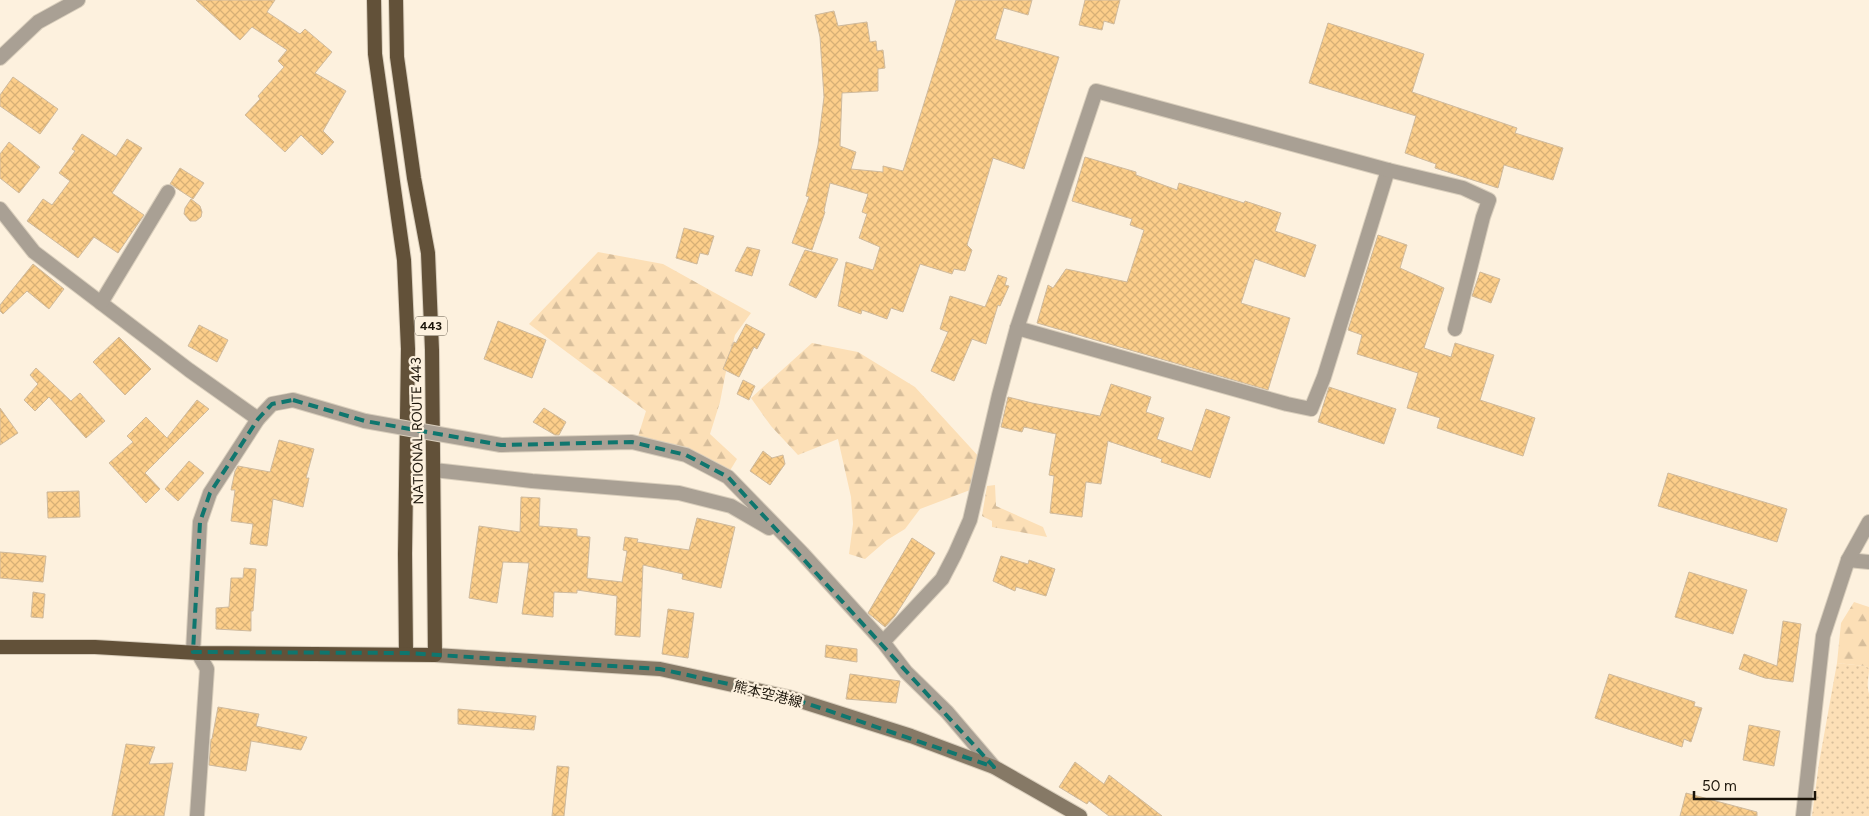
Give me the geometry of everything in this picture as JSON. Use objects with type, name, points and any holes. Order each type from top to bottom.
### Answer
[{"type":"highway","name":"NATIONAL ROUTE 443","points":[[374,0],[375,54],[404,260],[408,349],[405,554],[406,653]]},
{"type":"highway","name":"NATIONAL ROUTE 443","points":[[396,0],[397,57],[414,178],[428,253],[432,350],[435,655]]},
{"type":"highway","points":[[0,647],[95,647],[195,652],[406,653],[435,655]]},
{"type":"main road","name":"熊本空港線","points":[[435,655],[660,669],[788,697],[911,736],[994,767],[1080,816]]},
{"type":"street","points":[[0,58],[38,22],[78,0]]},
{"type":"street","points":[[883,642],[942,579],[970,520],[999,394],[1017,328],[1096,91],[1388,170],[1462,188],[1489,200],[1455,329]]},
{"type":"street","points":[[1017,328],[1287,404],[1311,409],[1324,377],[1388,170]]},
{"type":"street","points":[[101,303],[168,192]]},
{"type":"street","points":[[0,209],[34,252],[189,370],[258,419]]},
{"type":"street","points":[[197,816],[207,669],[195,652],[200,522],[210,493],[258,419],[272,404],[293,400],[365,421],[501,446],[632,442],[686,455],[728,477],[883,642],[906,672],[947,712],[994,767]]},
{"type":"street","points":[[434,470],[532,481],[679,493],[731,506],[785,537]]},
{"type":"street","points":[[1803,816],[1823,636],[1848,560],[1869,522]]},
{"type":"street","points":[[1848,560],[1869,562]]},
{"type":"highlighted area","points":[[293,400],[365,421],[501,445],[632,442],[686,455],[728,477],[994,767],[788,697],[660,669],[406,653],[193,652],[200,522],[210,493],[258,419],[272,404]]},
{"type":"green space","points":[[598,252],[663,264],[751,313],[735,335],[720,402],[710,434],[737,459],[729,472],[636,443],[646,411],[529,324]]},
{"type":"green space","points":[[812,343],[858,352],[915,387],[980,458],[978,487],[920,509],[905,529],[887,540],[865,559],[849,554],[853,524],[851,497],[838,439],[798,455],[771,426],[751,398]]},
{"type":"green space","points":[[995,485],[996,506],[1043,527],[1047,537],[992,527],[992,521],[982,516],[987,486]]},
{"type":"green space","points":[[1854,602],[1869,607],[1869,668],[1837,663],[1841,623]]},
{"type":"green space","points":[[1837,663],[1869,668],[1869,816],[1812,816],[1819,763]]},
{"type":"building","points":[[196,0],[275,0],[267,12],[300,34],[305,29],[332,52],[315,73],[346,91],[323,131],[334,142],[322,155],[301,135],[285,152],[245,115],[260,99],[258,96],[284,67],[278,61],[287,50],[252,27],[240,40]]},
{"type":"building","points":[[956,0],[1032,0],[1028,15],[1004,8],[995,39],[1059,57],[1024,169],[993,158],[967,245],[972,250],[965,271],[954,269],[952,274],[920,264],[903,312],[891,308],[887,319],[862,310],[861,314],[838,306],[846,262],[873,270],[880,247],[859,238],[867,214],[862,212],[868,194],[830,183],[825,212],[812,250],[792,243],[809,197],[806,196],[818,145],[824,97],[820,37],[815,15],[834,11],[838,26],[867,22],[870,42],[876,41],[877,51],[883,50],[885,68],[878,69],[878,91],[842,93],[840,146],[856,152],[851,169],[883,172],[883,166],[903,171]]},
{"type":"building","points":[[1085,0],[1120,0],[1114,24],[1104,21],[1102,30],[1079,25]]},
{"type":"building","points":[[1328,23],[1424,54],[1412,92],[1517,128],[1515,133],[1563,148],[1553,180],[1504,165],[1498,188],[1435,168],[1436,164],[1405,153],[1416,116],[1309,83]]},
{"type":"building","points":[[13,77],[58,109],[40,134],[0,106],[0,95]]},
{"type":"building","points":[[82,134],[116,156],[127,139],[142,148],[112,193],[144,215],[118,253],[94,237],[78,258],[27,221],[43,199],[52,205],[70,181],[59,173],[75,151],[72,149]]},
{"type":"building","points":[[9,142],[40,167],[19,193],[0,178],[0,154]]},
{"type":"building","points":[[1085,157],[1136,172],[1136,175],[1177,190],[1179,183],[1281,213],[1275,231],[1316,245],[1305,277],[1255,259],[1241,303],[1290,318],[1268,390],[1037,323],[1048,285],[1053,288],[1066,269],[1127,282],[1144,230],[1130,225],[1132,219],[1072,201]]},
{"type":"building","points":[[180,168],[204,183],[193,199],[170,184]]},
{"type":"building","points":[[191,199],[200,206],[202,212],[201,217],[196,221],[190,221],[184,214],[185,208]]},
{"type":"building","points":[[684,228],[714,236],[708,255],[700,253],[697,264],[676,258]]},
{"type":"building","points":[[1378,235],[1407,245],[1400,268],[1444,288],[1424,348],[1451,357],[1455,343],[1494,355],[1480,400],[1535,418],[1523,456],[1437,428],[1440,418],[1407,408],[1418,373],[1357,354],[1362,335],[1348,330]]},
{"type":"building","points":[[747,247],[760,250],[752,276],[735,271]]},
{"type":"building","points":[[805,250],[838,259],[816,298],[789,285]]},
{"type":"building","points":[[33,264],[64,289],[49,309],[27,291],[3,314],[0,311],[0,305]]},
{"type":"building","points":[[1480,272],[1500,279],[1491,303],[1472,296]]},
{"type":"building","points":[[998,275],[1007,278],[1005,285],[1009,286],[1000,306],[998,305],[986,344],[972,339],[954,381],[931,371],[948,332],[940,329],[950,296],[985,307]]},
{"type":"building","points":[[498,321],[546,340],[532,378],[484,359]]},
{"type":"building","points":[[746,324],[765,334],[757,349],[754,347],[739,377],[723,369],[734,342],[736,343]]},
{"type":"building","points":[[199,325],[228,340],[217,362],[188,346]]},
{"type":"building","points":[[119,337],[151,369],[125,395],[93,362]]},
{"type":"building","points":[[36,368],[71,401],[80,393],[105,421],[86,438],[49,397],[35,411],[24,400],[38,384],[30,375]]},
{"type":"building","points":[[743,380],[755,386],[749,400],[737,394]]},
{"type":"building","points":[[1111,384],[1151,397],[1146,412],[1164,418],[1157,439],[1192,451],[1206,409],[1230,417],[1210,478],[1161,462],[1162,459],[1108,441],[1101,484],[1086,482],[1082,517],[1050,513],[1054,476],[1049,475],[1056,434],[1024,427],[1022,432],[1001,427],[1008,397],[1100,416]]},
{"type":"building","points":[[1329,387],[1396,409],[1384,444],[1318,422]]},
{"type":"building","points":[[197,400],[209,409],[145,473],[160,489],[146,503],[109,463],[133,442],[127,436],[146,417],[167,438]]},
{"type":"building","points":[[0,408],[18,433],[0,445]]},
{"type":"building","points":[[544,408],[566,422],[559,435],[555,435],[533,422]]},
{"type":"building","points":[[279,440],[314,449],[306,478],[309,478],[303,507],[273,499],[267,546],[250,544],[253,524],[231,521],[235,490],[231,490],[235,471],[238,466],[270,472]]},
{"type":"building","points":[[763,451],[772,458],[783,455],[785,464],[770,485],[750,471]]},
{"type":"building","points":[[189,461],[204,473],[178,501],[165,489]]},
{"type":"building","points":[[1668,473],[1787,509],[1777,542],[1658,506]]},
{"type":"building","points":[[79,491],[80,517],[48,518],[47,492]]},
{"type":"building","points":[[521,497],[540,498],[539,526],[577,529],[577,536],[590,537],[587,578],[622,582],[627,551],[623,550],[625,537],[638,539],[637,542],[689,550],[697,518],[735,527],[721,588],[682,579],[683,574],[643,565],[640,637],[615,635],[617,596],[577,590],[577,593],[554,592],[553,617],[522,614],[529,563],[503,562],[497,603],[469,598],[479,526],[520,532]]},
{"type":"building","points":[[912,538],[935,553],[895,616],[885,627],[868,613]]},
{"type":"building","points":[[0,552],[46,556],[43,582],[0,578]]},
{"type":"building","points":[[1001,556],[1028,564],[1029,560],[1055,569],[1046,596],[1016,587],[1015,591],[993,581]]},
{"type":"building","points":[[244,568],[256,569],[253,611],[251,611],[251,631],[216,629],[216,608],[229,607],[231,578],[243,578]]},
{"type":"building","points":[[1689,572],[1747,590],[1733,634],[1675,617]]},
{"type":"building","points":[[33,592],[45,594],[43,618],[31,617]]},
{"type":"building","points":[[668,609],[694,613],[688,658],[662,654]]},
{"type":"building","points":[[1783,621],[1801,624],[1793,682],[1765,678],[1739,669],[1744,654],[1777,666]]},
{"type":"building","points":[[826,645],[857,649],[857,662],[825,657]]},
{"type":"building","points":[[850,674],[900,681],[896,703],[846,699]]},
{"type":"building","points":[[1609,674],[1695,702],[1694,706],[1702,708],[1691,742],[1684,739],[1682,747],[1595,718]]},
{"type":"building","points":[[218,707],[259,714],[256,726],[307,737],[301,750],[251,741],[246,771],[209,765],[211,739]]},
{"type":"building","points":[[458,709],[536,716],[534,730],[458,724]]},
{"type":"building","points":[[1749,725],[1780,731],[1774,766],[1743,760]]},
{"type":"building","points":[[126,744],[155,747],[149,764],[173,763],[164,816],[112,816]]},
{"type":"building","points":[[1075,762],[1104,784],[1109,775],[1162,816],[1109,816],[1089,801],[1087,804],[1059,787]]},
{"type":"building","points":[[557,766],[569,767],[564,816],[552,816]]},
{"type":"building","points":[[1686,793],[1757,812],[1757,816],[1680,816]]}]
